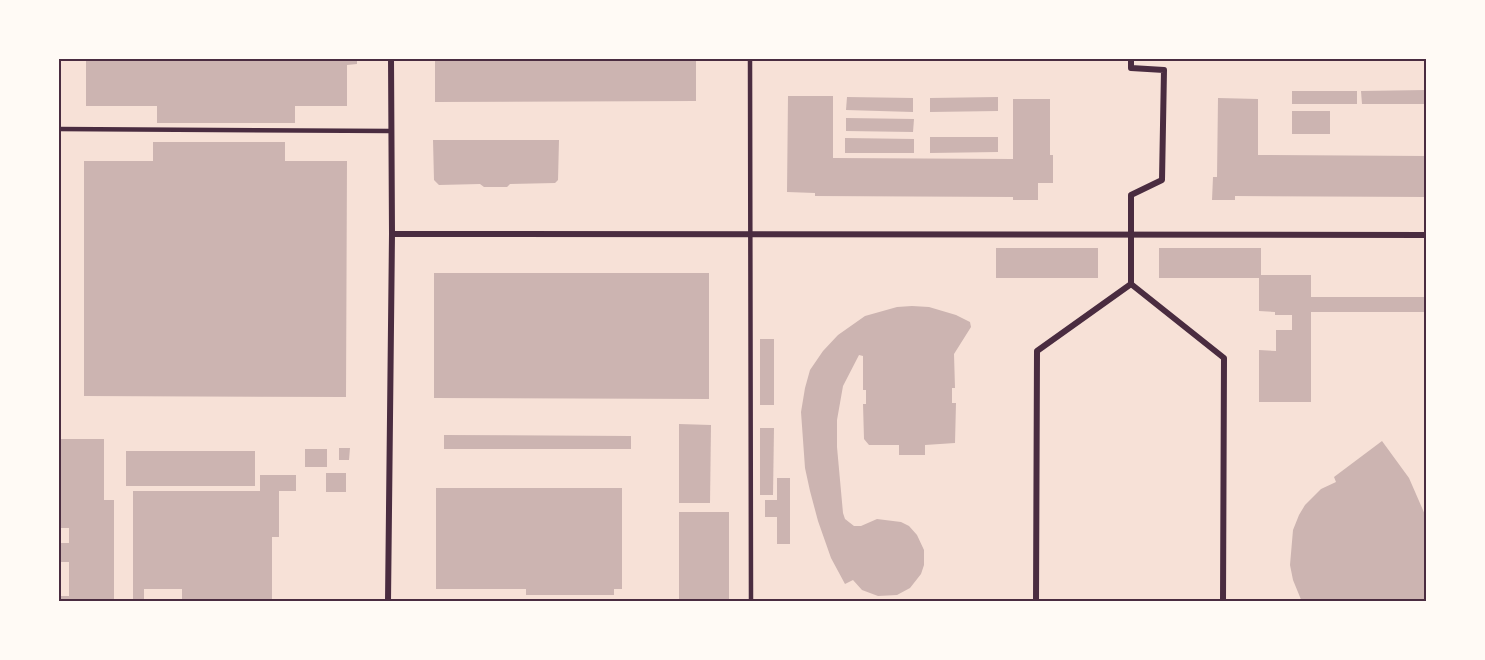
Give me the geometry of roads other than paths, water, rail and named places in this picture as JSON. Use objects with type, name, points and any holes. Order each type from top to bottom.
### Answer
[{"type":"street","points":[[388,602],[392,234],[391,58]]},
{"type":"street","points":[[1131,58],[1131,68],[1164,70],[1162,180],[1131,195],[1131,284]]},
{"type":"street","points":[[392,234],[1426,235]]},
{"type":"street","points":[[1036,602],[1037,351],[1131,284]]},
{"type":"street","points":[[1131,284],[1224,358],[1223,602]]},
{"type":"lane","points":[[750,58],[751,602]]},
{"type":"lane","points":[[58,129],[391,131]]}]
